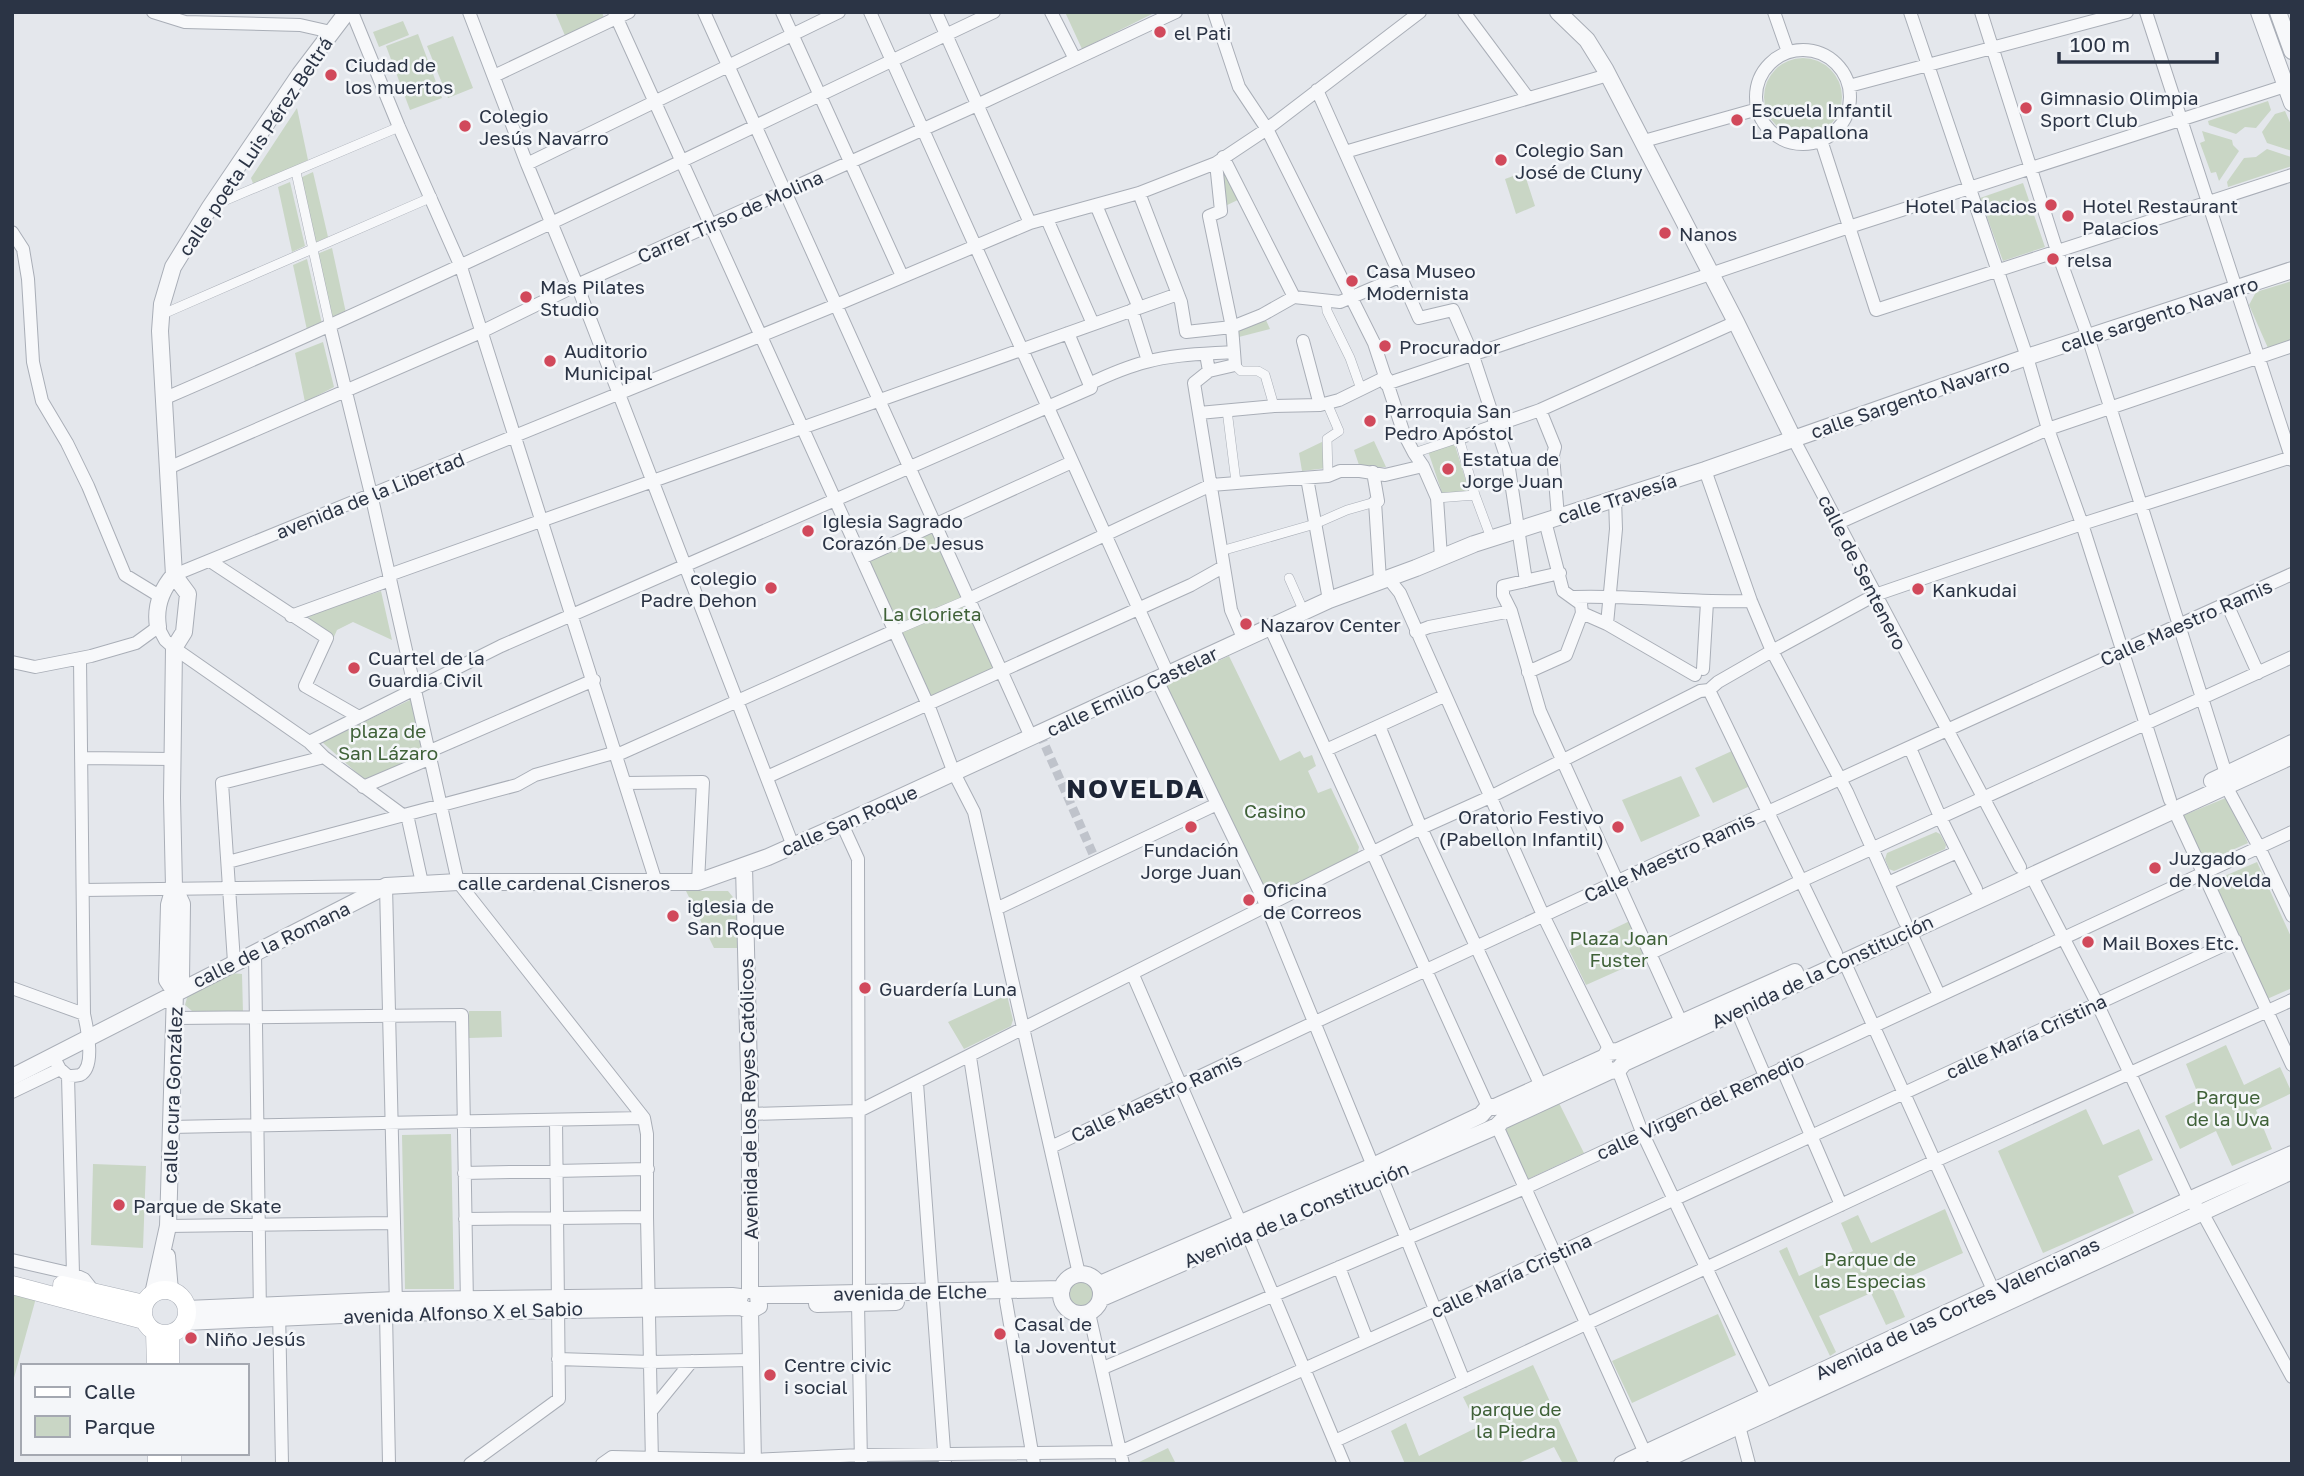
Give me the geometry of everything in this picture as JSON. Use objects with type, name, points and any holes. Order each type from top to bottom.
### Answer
[{"type":"main road","points":[[12,1273],[95,1293],[156,1312],[181,1327],[186,1316],[180,1296],[156,1312],[12,1286]]},
{"type":"main road","name":"calle cura González","points":[[156,1312],[156,1364]]},
{"type":"main road","name":"calle cura González","points":[[156,1312],[169,1364]]},
{"type":"street","points":[[153,12],[185,22],[300,25],[331,32]]},
{"type":"street","points":[[349,12],[461,267],[656,882]]},
{"type":"street","name":"calle poeta Luis Pérez Beltrá","points":[[174,575],[160,331],[162,304],[173,267],[331,32],[349,12]]},
{"type":"street","points":[[469,12],[793,845]]},
{"type":"street","points":[[494,76],[615,15],[629,12]]},
{"type":"street","points":[[704,12],[1031,737]]},
{"type":"street","points":[[782,12],[902,276]]},
{"type":"street","points":[[527,164],[839,12]]},
{"type":"street","points":[[870,12],[1105,534],[1137,608],[1162,677],[1217,804],[1267,908],[1407,1238],[1464,1381]]},
{"type":"street","points":[[936,12],[1030,223]]},
{"type":"street","points":[[163,399],[461,267],[994,12]]},
{"type":"street","points":[[1051,12],[1075,59]]},
{"type":"street","name":"Carrer Tirso de Molina","points":[[168,468],[481,332],[577,285],[977,105],[1175,12]]},
{"type":"street","points":[[1214,12],[1239,87],[1267,129],[1374,343],[1413,453],[1423,466],[1437,498],[1441,557]]},
{"type":"street","name":"avenida de la Libertad","points":[[174,575],[761,336],[1030,223],[1139,193],[1220,160],[1267,129],[1420,12]]},
{"type":"street","points":[[1464,12],[1528,98]]},
{"type":"street","name":"calle de Sentenero","points":[[1558,12],[1587,40],[1644,141],[1875,595],[2023,873],[2063,937],[2097,1003],[2189,1200]]},
{"type":"street","points":[[1774,12],[1788,52]]},
{"type":"street","points":[[1910,12],[2027,357],[2048,429],[2082,524],[2172,805],[2292,1065]]},
{"type":"street","points":[[1981,12],[2057,251],[2088,337],[2226,780],[2292,915]]},
{"type":"street","points":[[1849,86],[2127,12]]},
{"type":"street","points":[[750,1114],[859,1111],[1267,908],[1421,828],[1490,797],[1709,688],[1875,595],[2082,524],[2292,458],[2146,12]]},
{"type":"street","points":[[2259,12],[2292,103]]},
{"type":"street","points":[[2278,12],[2289,27],[2292,51]]},
{"type":"street","points":[[615,15],[928,704],[954,773],[974,812],[1079,1274]]},
{"type":"street","points":[[1788,52],[1818,52],[1832,59],[1843,71],[1849,86],[1848,112],[1842,124],[1821,140],[1806,144],[1790,142],[1775,135],[1764,123],[1758,108],[1758,82],[1774,60],[1788,52]]},
{"type":"street","points":[[1345,152],[1608,75]]},
{"type":"street","points":[[1199,413],[1323,404],[1386,381],[1473,356],[1849,227],[2285,86]]},
{"type":"street","points":[[1317,90],[1419,318],[1452,310],[1473,356],[1508,462],[1527,581]]},
{"type":"street","points":[[1644,141],[1758,108]]},
{"type":"street","points":[[211,207],[399,127]]},
{"type":"street","points":[[1821,140],[1876,310],[2292,175]]},
{"type":"street","points":[[1220,160],[1245,200],[1294,297]]},
{"type":"street","points":[[1220,160],[1221,211]]},
{"type":"street","points":[[296,172],[458,882],[644,1118],[648,1169],[646,1217],[652,1460]]},
{"type":"street","points":[[1139,193],[1178,294],[1186,332],[1232,327],[1262,316],[1294,297],[1340,302],[1399,277]]},
{"type":"street","points":[[163,314],[432,197]]},
{"type":"street","points":[[1245,200],[1209,216],[1232,327],[1235,358],[1241,371],[1258,371],[1265,375],[1274,406]]},
{"type":"street","points":[[1096,205],[1135,309],[1148,361]]},
{"type":"street","points":[[1047,219],[1093,324]]},
{"type":"street","points":[[12,232],[23,248],[28,279],[33,362],[42,401],[88,486],[125,575],[161,597]]},
{"type":"street","name":"calle sargento Navarro","points":[[2027,357],[2292,270]]},
{"type":"street","points":[[290,616],[542,520],[1178,294]]},
{"type":"street","points":[[1325,301],[1361,389]]},
{"type":"street","points":[[1413,453],[1540,410],[1737,322]]},
{"type":"street","points":[[1068,333],[1090,386]]},
{"type":"street","points":[[1303,341],[1323,404],[1339,431],[1327,439],[1328,476]]},
{"type":"street","points":[[1838,523],[2048,429],[2292,346]]},
{"type":"street","points":[[309,742],[501,646],[573,617],[1148,361],[1206,354],[1235,358]]},
{"type":"street","points":[[1206,354],[1209,371]]},
{"type":"street","name":"calle Sargento Navarro","points":[[1793,438],[2027,357]]},
{"type":"street","points":[[1235,358],[1209,371],[1194,383],[1231,610],[1244,640]]},
{"type":"street","points":[[1227,410],[1236,482]]},
{"type":"street","points":[[1528,672],[1566,654],[1582,613],[1581,604],[1563,591],[1551,519],[1555,447],[1540,410]]},
{"type":"street","points":[[1459,438],[1490,538]]},
{"type":"street","name":"calle Travesía","points":[[1416,568],[1490,538],[1705,470],[1793,438]]},
{"type":"street","points":[[862,558],[1072,462]]},
{"type":"street","points":[[228,862],[517,785],[535,775],[617,754],[969,599],[1211,485],[1328,476],[1340,471],[1385,475],[1423,466]]},
{"type":"street","points":[[1705,470],[1751,601],[1772,651],[1874,848],[1939,995]]},
{"type":"street","points":[[1373,472],[1384,579],[1400,593],[1543,915],[1614,1061],[1642,1132],[1766,1396],[1764,1406],[1739,1426],[1749,1464]]},
{"type":"street","points":[[1307,478],[1329,600]]},
{"type":"street","points":[[1437,498],[1475,495]]},
{"type":"street","points":[[1607,624],[1616,529],[1615,499]]},
{"type":"street","points":[[1221,551],[1315,524],[1347,510],[1375,502]]},
{"type":"street","points":[[209,561],[327,638],[305,686],[359,717]]},
{"type":"street","points":[[767,777],[1191,585],[1223,567]]},
{"type":"street","points":[[1400,593],[1404,579],[1416,568]]},
{"type":"street","name":"calle Emilio Castelar","points":[[954,773],[1329,600],[1416,568]]},
{"type":"street","points":[[1560,573],[1503,586],[1503,594],[1511,611],[1540,711],[1682,1024]]},
{"type":"street","name":"Calle Maestro Ramis","points":[[1051,1147],[1475,946],[2292,574]]},
{"type":"street","points":[[174,575],[165,586],[156,616],[158,628],[165,640],[309,742],[324,757],[408,819],[422,883]]},
{"type":"street","name":"calle cura González","points":[[156,1312],[167,1233],[175,1018],[175,992],[167,980],[169,905],[174,887],[174,648],[184,632],[188,594],[174,575]]},
{"type":"street","points":[[1289,578],[1304,612]]},
{"type":"street","points":[[1574,597],[1751,601]]},
{"type":"street","points":[[1707,602],[1699,672],[1694,680],[1709,688]]},
{"type":"street","points":[[2227,604],[2258,673]]},
{"type":"street","points":[[1416,632],[1511,611]]},
{"type":"street","points":[[1582,613],[1699,672],[1711,671],[1709,688],[1905,1093],[1994,1292]]},
{"type":"street","points":[[12,662],[35,667],[80,659],[136,643],[158,628]]},
{"type":"street","points":[[1270,628],[1554,1255],[1651,1458]]},
{"type":"street","points":[[1651,953],[1801,881],[2292,657]]},
{"type":"street","points":[[12,1092],[60,1067],[81,1074],[88,1067],[80,659]]},
{"type":"street","points":[[363,787],[594,680]]},
{"type":"street","points":[[1326,750],[1444,696]]},
{"type":"street","points":[[1379,726],[1421,828],[1541,1086]]},
{"type":"street","name":"Avenida de la Constitución","points":[[1101,1291],[1378,1172],[1614,1061],[1682,1024],[1840,957],[2226,780],[2292,743]]},
{"type":"street","points":[[1910,748],[1976,889]]},
{"type":"street","name":"Avenida de la Constitución","points":[[2226,780],[2292,756]]},
{"type":"street","points":[[234,962],[222,783],[324,757]]},
{"type":"street","points":[[81,758],[172,759]]},
{"type":"street","name":"calle San Roque","points":[[744,866],[954,773]]},
{"type":"street","points":[[626,783],[703,782],[698,882]]},
{"type":"street","points":[[996,909],[1217,804]]},
{"type":"street","points":[[842,824],[858,859],[858,1298],[861,1460]]},
{"type":"street","name":"calle Virgen del Remedio","points":[[1103,1368],[1525,1188],[2292,832]]},
{"type":"street","points":[[1888,883],[1957,852]]},
{"type":"street","name":"calle cardenal Cisneros","points":[[422,883],[698,882],[744,866]]},
{"type":"street","name":"Avenida de los Reyes Católicos","points":[[744,866],[750,1114],[753,1462]]},
{"type":"street","name":"Avenida de la Constitución","points":[[1908,926],[1976,889],[2023,873]]},
{"type":"street","name":"calle de la Romana","points":[[12,1077],[60,1067],[88,1039],[386,886],[422,883]]},
{"type":"street","points":[[83,890],[386,886],[394,1223],[389,1464]]},
{"type":"street","name":"calle María Cristina","points":[[602,1464],[612,1457],[753,1462],[1122,1458],[1305,1368],[2235,940]]},
{"type":"street","points":[[254,952],[259,1125],[260,1312]]},
{"type":"street","name":"Avenida de la Constitución","points":[[1492,1117],[1541,1086],[1614,1061],[1737,1012],[1840,957]]},
{"type":"street","points":[[1133,975],[1305,1368],[1344,1464]]},
{"type":"street","points":[[12,988],[85,1014]]},
{"type":"street","points":[[1335,1441],[1935,1161],[2292,1000]]},
{"type":"street","points":[[1737,1012],[1765,1076]]},
{"type":"street","points":[[175,1018],[462,1015],[467,1305]]},
{"type":"street","points":[[970,1057],[1006,1296],[1034,1458]]},
{"type":"street","points":[[60,1067],[73,1274]]},
{"type":"street","points":[[1782,1068],[1841,1205]]},
{"type":"street","points":[[917,1083],[945,1459]]},
{"type":"street","points":[[170,1127],[644,1118]]},
{"type":"street","points":[[470,1464],[559,1399],[556,1120]]},
{"type":"street","name":"Avenida de las Cortes Valencianas","points":[[1651,1458],[1766,1396],[2292,1154]]},
{"type":"street","points":[[464,1173],[648,1169]]},
{"type":"street","name":"Avenida de las Cortes Valencianas","points":[[1622,1464],[1651,1458],[1739,1426],[2292,1171]]},
{"type":"street","points":[[2189,1200],[2202,1212],[2292,1377]]},
{"type":"street","points":[[465,1219],[646,1217]]},
{"type":"street","points":[[167,1233],[260,1225],[394,1223]]},
{"type":"street","points":[[12,1259],[73,1274],[84,1279],[95,1293]]},
{"type":"street","points":[[1339,1267],[1367,1340]]},
{"type":"street","points":[[1079,1274],[1091,1276],[1101,1291],[1096,1309],[1078,1315],[1066,1308],[1062,1294],[1068,1279],[1079,1274]]},
{"type":"street","name":"avenida de Elche","points":[[750,1301],[1062,1294]]},
{"type":"street","name":"avenida Alfonso X el Sabio","points":[[186,1316],[467,1305],[750,1301]]},
{"type":"street","points":[[279,1312],[282,1464]]},
{"type":"street","points":[[1088,1313],[1122,1458]]},
{"type":"street","points":[[558,1359],[651,1362],[751,1360]]},
{"type":"street","points":[[652,1410],[692,1361]]},
{"type":"green space","points":[[555,12],[602,12],[604,18],[566,38]]},
{"type":"green space","points":[[1065,12],[1156,12],[1082,49]]},
{"type":"green space","points":[[403,21],[409,35],[379,47],[373,32]]},
{"type":"green space","points":[[418,34],[442,98],[410,110],[386,46]]},
{"type":"green space","points":[[453,36],[473,88],[448,98],[427,46]]},
{"type":"green space","points":[[1803,58],[1818,61],[1831,69],[1839,82],[1842,97],[1839,112],[1831,125],[1818,133],[1803,136],[1788,133],[1775,125],[1767,112],[1764,97],[1767,82],[1775,69],[1788,61]]},
{"type":"green space","points":[[2268,101],[2271,110],[2256,128],[2245,127],[2236,134],[2209,125],[2208,121]]},
{"type":"green space","points":[[297,108],[308,160],[254,186],[251,178]]},
{"type":"green space","points":[[2285,111],[2292,127],[2292,151],[2267,143],[2262,132],[2275,114]]},
{"type":"green space","points":[[2202,131],[2232,140],[2239,151],[2219,181],[2216,172],[2211,173],[2200,143],[2205,141]]},
{"type":"green space","points":[[2267,149],[2291,157],[2292,166],[2228,187],[2227,182],[2244,158],[2256,157]]},
{"type":"green space","points":[[1225,164],[1242,198],[1223,207],[1218,167]]},
{"type":"green space","points":[[313,172],[328,237],[314,243],[300,178]]},
{"type":"green space","points":[[1524,172],[1535,206],[1516,214],[1505,179]]},
{"type":"green space","points":[[290,182],[305,246],[292,252],[278,187]]},
{"type":"green space","points":[[2023,183],[2045,247],[2003,261],[1980,198]]},
{"type":"green space","points":[[332,248],[346,313],[332,319],[317,254]]},
{"type":"green space","points":[[307,259],[322,324],[307,330],[293,265]]},
{"type":"green space","points":[[2292,281],[2292,340],[2268,348],[2249,305],[2256,292]]},
{"type":"green space","points":[[1265,318],[1270,329],[1235,338],[1235,328]]},
{"type":"green space","points":[[323,342],[334,387],[305,402],[295,353]]},
{"type":"green space","points":[[1326,440],[1327,468],[1302,471],[1299,453]]},
{"type":"green space","points":[[1374,441],[1386,467],[1360,468],[1354,450]]},
{"type":"green space","points":[[1454,442],[1469,491],[1442,493],[1428,451]]},
{"type":"green space","name":"La Glorieta","points":[[933,529],[996,667],[931,699],[868,559]]},
{"type":"green space","points":[[381,591],[392,640],[353,622],[337,630],[333,639],[310,623],[309,615]]},
{"type":"green space","name":"Casino","points":[[1229,656],[1280,761],[1300,751],[1304,758],[1312,755],[1316,766],[1308,771],[1318,793],[1331,788],[1359,847],[1357,855],[1271,897],[1265,895],[1165,686]]},
{"type":"green space","name":"plaza de San Lázaro","points":[[412,699],[426,757],[366,781],[322,742]]},
{"type":"green space","points":[[1734,750],[1750,786],[1713,803],[1695,768]]},
{"type":"green space","points":[[1681,776],[1700,816],[1641,842],[1622,800]]},
{"type":"green space","points":[[2228,797],[2248,843],[2203,863],[2182,816]]},
{"type":"green space","points":[[1936,832],[1946,845],[1945,849],[1894,871],[1889,869],[1885,859],[1887,853]]},
{"type":"green space","points":[[2257,862],[2292,939],[2292,988],[2267,999],[2213,881]]},
{"type":"green space","points":[[686,891],[728,891],[737,902],[738,948],[714,948]]},
{"type":"green space","name":"Plaza Joan Fuster","points":[[1634,919],[1651,956],[1586,985],[1569,950]]},
{"type":"green space","points":[[231,973],[242,974],[243,1013],[192,1011],[185,1005],[188,994]]},
{"type":"green space","points":[[1007,995],[1013,1020],[1011,1026],[964,1049],[948,1022]]},
{"type":"green space","points":[[469,1011],[501,1011],[502,1037],[469,1038]]},
{"type":"green space","name":"Parque de la Uva","points":[[2226,1045],[2244,1085],[2280,1067],[2292,1093],[2256,1110],[2272,1149],[2232,1166],[2216,1131],[2180,1149],[2165,1116],[2200,1099],[2186,1064]]},
{"type":"green space","points":[[1559,1103],[1584,1153],[1528,1179],[1503,1128]]},
{"type":"green space","points":[[2086,1109],[2103,1145],[2139,1129],[2153,1160],[2118,1176],[2134,1213],[2043,1253],[1998,1151]]},
{"type":"green space","points":[[451,1134],[454,1289],[405,1289],[402,1135]]},
{"type":"green space","name":"Parque de Skate","points":[[93,1164],[146,1166],[143,1248],[91,1245]]},
{"type":"green space","name":"Parque de las Especias","points":[[1945,1209],[1963,1253],[1891,1285],[1905,1317],[1886,1325],[1871,1293],[1819,1316],[1836,1352],[1830,1356],[1779,1251],[1787,1247],[1799,1276],[1853,1251],[1841,1223],[1858,1215],[1871,1243]]},
{"type":"green space","points":[[1081,1277],[1093,1282],[1098,1294],[1093,1306],[1081,1311],[1069,1306],[1064,1294],[1069,1282]]},
{"type":"green space","points":[[12,1292],[36,1298],[12,1385]]},
{"type":"green space","points":[[1718,1314],[1736,1355],[1632,1403],[1612,1361]]},
{"type":"green space","name":"parque de la Piedra","points":[[1533,1365],[1579,1464],[1563,1464],[1554,1447],[1516,1464],[1405,1464],[1391,1431],[1406,1423],[1419,1456],[1478,1427],[1463,1397]]},
{"type":"green space","points":[[1168,1448],[1176,1464],[1135,1464]]},
{"type":"tunnel","points":[[1040,734],[1096,861]]},
{"type":"place","name":"el Pati","points":[[1160,32]]},
{"type":"place","name":"Ciudad de los muertos","points":[[331,75]]},
{"type":"place","name":"Gimnasio Olimpia Sport Club","points":[[2026,108]]},
{"type":"place","name":"Escuela Infantil La Papallona","points":[[1737,120]]},
{"type":"place","name":"Colegio Jesús Navarro","points":[[465,126]]},
{"type":"place","name":"Colegio San José de Cluny","points":[[1501,160]]},
{"type":"place","name":"Hotel Palacios","points":[[2051,205]]},
{"type":"place","name":"Hotel Restaurant Palacios","points":[[2068,216]]},
{"type":"place","name":"Nanos","points":[[1665,233]]},
{"type":"place","name":"relsa","points":[[2053,259]]},
{"type":"place","name":"Casa Museo Modernista","points":[[1352,281]]},
{"type":"place","name":"Mas Pilates Studio","points":[[526,297]]},
{"type":"place","name":"Procurador","points":[[1385,346]]},
{"type":"place","name":"Auditorio Municipal","points":[[550,361]]},
{"type":"place","name":"Parroquia San Pedro Apóstol","points":[[1370,421]]},
{"type":"place","name":"Estatua de Jorge Juan","points":[[1448,469]]},
{"type":"place","name":"Iglesia Sagrado Corazón De Jesus","points":[[808,531]]},
{"type":"place","name":"colegio Padre Dehon","points":[[771,588]]},
{"type":"place","name":"Kankudai","points":[[1918,589]]},
{"type":"place","name":"Nazarov Center","points":[[1246,624]]},
{"type":"place","name":"Cuartel de la Guardia Civil","points":[[354,668]]},
{"type":"place","name":"Fundación Jorge Juan","points":[[1191,827]]},
{"type":"place","name":"Oratorio Festivo (Pabellon Infantil)","points":[[1618,827]]},
{"type":"place","name":"Juzgado de Novelda","points":[[2155,868]]},
{"type":"place","name":"Oficina de Correos","points":[[1249,900]]},
{"type":"place","name":"iglesia de San Roque","points":[[673,916]]},
{"type":"place","name":"Mail Boxes Etc.","points":[[2088,942]]},
{"type":"place","name":"Guardería Luna","points":[[865,988]]},
{"type":"place","name":"Parque de Skate","points":[[119,1205]]},
{"type":"place","name":"Casal de la Joventut","points":[[1000,1334]]},
{"type":"place","name":"Niño Jesús","points":[[191,1338]]},
{"type":"place","name":"Centre civic i social","points":[[770,1375]]},
{"type":"district","name":"NOVELDA","points":[[1136,788]]}]
